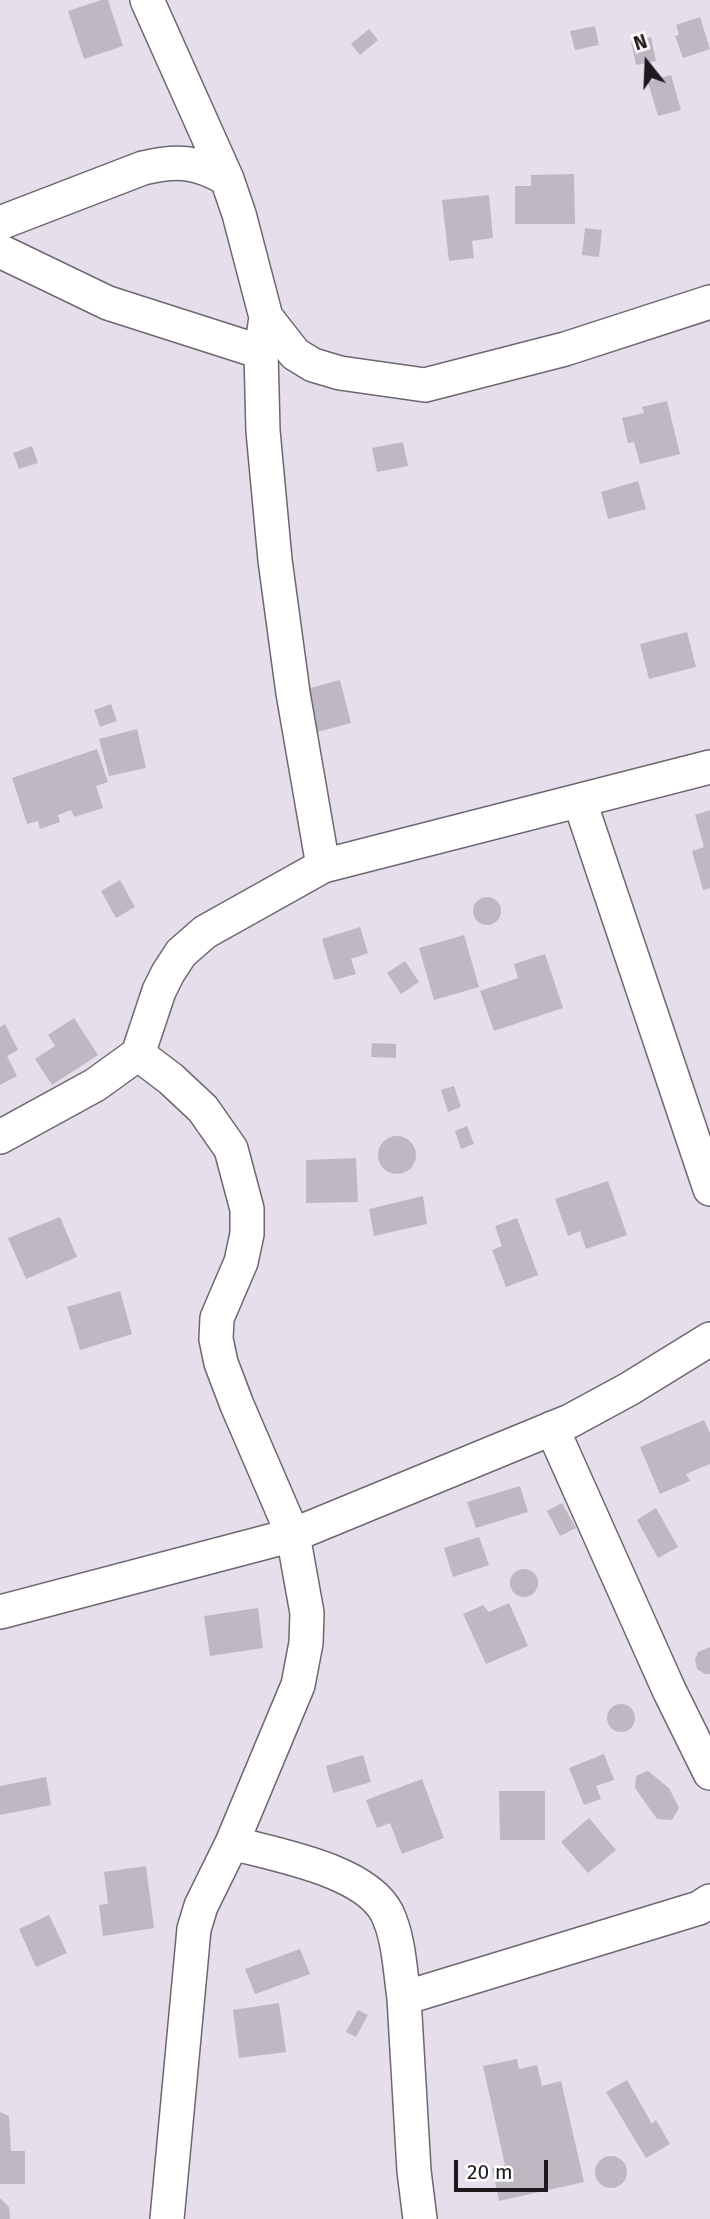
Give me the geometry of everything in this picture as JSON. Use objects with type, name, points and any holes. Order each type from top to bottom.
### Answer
[{"type":"street","points":[[147,0],[227,179],[266,317],[261,352],[262,431],[275,560],[293,693],[323,866]]},
{"type":"street","points":[[0,223],[143,168],[163,164],[187,163],[209,168],[227,179]]},
{"type":"street","points":[[0,251],[108,303],[261,352]]},
{"type":"street","points":[[266,317],[295,354],[313,365],[340,373],[425,385],[565,349],[710,302]]},
{"type":"street","points":[[0,1137],[94,1084],[138,1054],[159,990],[181,953],[205,932],[323,866],[710,767]]},
{"type":"street","points":[[580,802],[710,1189]]},
{"type":"street","points":[[138,1054],[171,1079],[203,1109],[231,1149],[247,1209],[247,1234],[241,1262],[218,1318],[216,1339],[237,1405],[293,1535],[307,1612],[306,1643],[298,1685],[232,1843],[211,1882],[194,1929],[167,2219]]},
{"type":"street","points":[[0,1612],[293,1535],[552,1428],[629,1389],[710,1339]]},
{"type":"street","points":[[552,1428],[669,1690],[710,1773]]},
{"type":"street","points":[[232,1843],[349,1878],[371,1892],[386,1912],[395,1937],[404,1998],[414,2171],[420,2219]]},
{"type":"street","points":[[404,1998],[699,1908],[710,1901]]},
{"type":"building","points":[[108,0],[123,46],[84,59],[68,11]]},
{"type":"building","points":[[700,17],[710,49],[683,58],[675,36],[679,35],[676,25]]},
{"type":"building","points":[[595,26],[599,45],[575,50],[570,31]]},
{"type":"building","points":[[369,29],[378,40],[360,55],[351,44]]},
{"type":"building","points":[[651,37],[656,61],[636,65],[631,42]]},
{"type":"building","points":[[671,75],[681,110],[658,116],[648,82]]},
{"type":"building","points":[[574,174],[575,224],[515,224],[515,186],[531,186],[531,175]]},
{"type":"building","points":[[489,195],[493,238],[472,241],[474,258],[449,261],[442,200]]},
{"type":"building","points":[[585,228],[602,230],[599,257],[582,255]]},
{"type":"building","points":[[667,401],[680,454],[640,464],[634,442],[628,443],[622,418],[644,413],[642,407]]},
{"type":"building","points":[[403,442],[408,466],[377,472],[372,448]]},
{"type":"building","points":[[32,446],[38,463],[19,469],[13,453]]},
{"type":"building","points":[[638,481],[646,509],[608,519],[601,492]]},
{"type":"building","points":[[687,632],[696,667],[649,679],[640,644]]},
{"type":"building","points":[[340,680],[351,723],[314,733],[303,690]]},
{"type":"building","points":[[111,704],[117,721],[100,727],[94,710]]},
{"type":"building","points":[[137,729],[146,768],[109,776],[99,739]]},
{"type":"building","points":[[97,749],[108,782],[96,786],[103,808],[74,817],[71,810],[58,815],[60,822],[40,829],[38,821],[27,824],[12,778]]},
{"type":"building","points":[[710,810],[710,888],[703,890],[692,851],[704,847],[695,815]]},
{"type":"building","points":[[120,880],[135,907],[116,918],[101,891]]},
{"type":"building","points":[[487,897],[497,901],[501,911],[497,921],[487,925],[477,921],[473,911],[477,901]]},
{"type":"building","points":[[360,927],[368,953],[351,959],[356,974],[334,980],[322,939]]},
{"type":"building","points":[[464,935],[479,987],[434,1000],[419,948]]},
{"type":"building","points":[[545,954],[563,1008],[494,1031],[480,991],[518,978],[514,964]]},
{"type":"building","points":[[405,961],[419,982],[401,994],[387,973]]},
{"type":"building","points":[[74,1018],[98,1055],[52,1085],[35,1059],[55,1046],[48,1035]]},
{"type":"building","points":[[5,1024],[18,1050],[7,1056],[17,1076],[0,1085],[0,1027]]},
{"type":"building","points":[[372,1043],[396,1044],[396,1058],[371,1057]]},
{"type":"building","points":[[454,1086],[461,1107],[448,1112],[441,1090]]},
{"type":"building","points":[[467,1126],[474,1144],[461,1149],[455,1131]]},
{"type":"building","points":[[397,1136],[411,1141],[416,1155],[411,1169],[397,1174],[383,1169],[378,1155],[383,1141]]},
{"type":"building","points":[[356,1158],[358,1202],[306,1203],[306,1160]]},
{"type":"building","points":[[608,1181],[627,1235],[586,1249],[580,1231],[568,1236],[555,1199]]},
{"type":"building","points":[[423,1196],[427,1224],[374,1236],[369,1209]]},
{"type":"building","points":[[60,1217],[77,1257],[26,1279],[8,1238]]},
{"type":"building","points":[[517,1218],[538,1275],[506,1287],[492,1250],[502,1246],[495,1226]]},
{"type":"building","points":[[120,1291],[132,1334],[80,1350],[67,1307]]},
{"type":"building","points":[[704,1420],[710,1433],[710,1464],[686,1474],[690,1481],[660,1494],[640,1447]]},
{"type":"building","points":[[520,1486],[528,1512],[476,1528],[467,1502]]},
{"type":"building","points":[[562,1503],[576,1528],[560,1536],[547,1511]]},
{"type":"building","points":[[656,1508],[678,1547],[658,1558],[637,1520]]},
{"type":"building","points":[[479,1537],[489,1565],[453,1577],[444,1548]]},
{"type":"building","points":[[524,1569],[534,1573],[538,1583],[534,1593],[524,1597],[514,1593],[510,1583],[514,1573]]},
{"type":"building","points":[[509,1603],[528,1646],[486,1664],[463,1614],[483,1605],[489,1612]]},
{"type":"building","points":[[258,1608],[263,1648],[210,1656],[204,1616]]},
{"type":"building","points":[[710,1647],[710,1674],[705,1674],[697,1669],[695,1660],[698,1652]]},
{"type":"building","points":[[621,1704],[631,1708],[635,1718],[631,1728],[621,1732],[611,1728],[607,1718],[611,1708]]},
{"type":"building","points":[[604,1754],[614,1780],[596,1786],[601,1799],[584,1805],[569,1768]]},
{"type":"building","points":[[363,1755],[371,1782],[333,1793],[326,1766]]},
{"type":"building","points":[[648,1771],[669,1788],[679,1808],[672,1820],[657,1819],[635,1788],[636,1776]]},
{"type":"building","points":[[46,1777],[51,1805],[0,1815],[0,1786]]},
{"type":"building","points":[[422,1779],[444,1838],[402,1854],[390,1823],[377,1828],[366,1800]]},
{"type":"building","points":[[499,1791],[545,1791],[545,1840],[500,1840]]},
{"type":"building","points":[[589,1818],[616,1850],[588,1873],[561,1842]]},
{"type":"building","points":[[146,1866],[154,1928],[103,1936],[99,1905],[108,1904],[104,1872]]},
{"type":"building","points":[[49,1915],[67,1953],[36,1967],[19,1929]]},
{"type":"building","points":[[300,1949],[310,1974],[255,1994],[245,1969]]},
{"type":"building","points":[[279,2003],[286,2052],[239,2058],[233,2010]]},
{"type":"building","points":[[358,2010],[368,2015],[356,2037],[346,2032]]},
{"type":"building","points":[[517,2059],[519,2069],[537,2065],[542,2086],[561,2081],[584,2182],[499,2201],[492,2168],[505,2165],[483,2066]]},
{"type":"building","points":[[627,2080],[652,2124],[656,2120],[670,2144],[646,2158],[606,2092]]},
{"type":"building","points":[[0,2112],[9,2116],[11,2151],[25,2151],[25,2184],[0,2184]]},
{"type":"building","points":[[611,2156],[623,2160],[627,2172],[623,2184],[611,2188],[599,2184],[595,2172],[599,2160]]},
{"type":"building","points":[[0,2198],[9,2207],[10,2219],[0,2219]]}]
